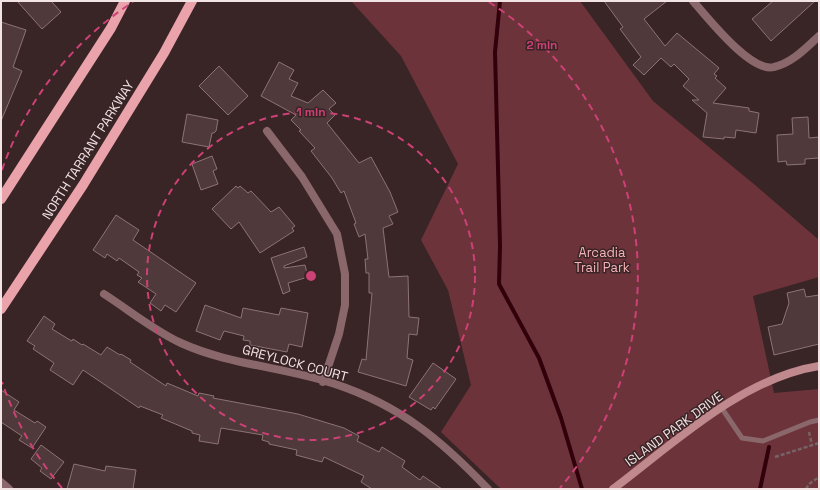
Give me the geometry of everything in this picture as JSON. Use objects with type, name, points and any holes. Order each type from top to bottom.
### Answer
[{"type":"main road","points":[[1,199],[111,28],[125,1]]},
{"type":"main road","name":"NORTH TARRANT PARKWAY","points":[[1,310],[99,159],[164,53],[192,1]]},
{"type":"street","points":[[693,1],[723,36],[760,66],[774,68],[799,55],[819,36]]},
{"type":"street","points":[[267,131],[302,177],[337,234],[345,274],[345,305],[339,334],[324,382]]},
{"type":"street","name":"GREYLOCK COURT","points":[[104,294],[159,331],[203,352],[334,384],[379,402],[418,424],[442,443],[488,489]]},
{"type":"street","name":"ISLAND PARK DRIVE","points":[[613,489],[721,406],[760,386],[793,373],[819,366]]},
{"type":"street","points":[[1,482],[9,489]]},
{"type":"lane","points":[[721,406],[742,438],[763,440],[807,423],[819,420]]},
{"type":"path","points":[[807,423],[812,445]]},
{"type":"path","points":[[776,457],[819,443]]},
{"type":"path","points":[[806,489],[809,484],[819,477]]},
{"type":"green space","name":"Arcadia Trail Park","points":[[351,1],[580,1],[653,101],[819,240],[819,277],[753,296],[774,393],[819,389],[819,489],[501,489],[441,432],[471,385],[448,290],[421,240],[458,164],[401,56]]},
{"type":"building","points":[[17,1],[51,1],[61,12],[42,29]]},
{"type":"building","points":[[604,1],[667,1],[644,19],[665,46],[677,33],[719,68],[714,74],[717,76],[715,78],[726,88],[713,103],[749,108],[749,111],[759,113],[756,133],[736,130],[735,138],[724,137],[724,139],[703,137],[707,113],[692,100],[699,100],[683,86],[689,79],[674,64],[671,67],[661,58],[644,75],[633,65],[641,57],[620,29],[623,27]]},
{"type":"building","points":[[773,1],[815,1],[771,41],[752,19]]},
{"type":"building","points":[[1,22],[26,30],[13,67],[22,71],[1,121]]},
{"type":"building","points":[[279,62],[294,70],[289,79],[298,83],[291,96],[308,103],[323,90],[336,103],[329,109],[335,115],[327,123],[359,163],[371,157],[390,192],[398,212],[389,216],[393,224],[383,228],[389,277],[408,276],[409,317],[419,318],[417,335],[409,334],[407,358],[413,360],[406,386],[358,372],[362,359],[366,360],[372,293],[369,293],[369,273],[366,273],[365,259],[368,259],[365,234],[359,237],[354,224],[356,223],[344,191],[341,193],[332,178],[311,151],[315,148],[291,120],[296,115],[261,96]]},
{"type":"building","points":[[219,66],[248,96],[228,115],[199,86]]},
{"type":"building","points":[[187,114],[218,120],[216,131],[212,133],[209,147],[182,142]]},
{"type":"building","points":[[808,117],[809,138],[819,137],[819,158],[805,159],[805,164],[787,165],[786,161],[778,162],[777,135],[793,134],[792,118]]},
{"type":"building","points":[[212,156],[217,169],[213,171],[218,184],[201,190],[192,164]]},
{"type":"building","points":[[236,186],[238,188],[240,186],[248,193],[251,191],[271,212],[279,207],[295,226],[292,228],[294,231],[260,253],[239,222],[231,229],[212,209]]},
{"type":"building","points":[[116,215],[139,230],[133,240],[196,283],[176,312],[165,305],[161,311],[150,303],[156,294],[138,282],[142,278],[137,275],[139,272],[119,258],[117,261],[107,254],[105,258],[93,250]]},
{"type":"building","points":[[304,247],[307,257],[284,266],[284,268],[305,265],[308,277],[288,283],[290,291],[283,294],[271,258]]},
{"type":"building","points":[[804,289],[806,297],[819,295],[819,344],[774,355],[768,327],[782,324],[789,303],[787,293]]},
{"type":"building","points":[[205,305],[241,318],[243,308],[279,315],[281,308],[308,313],[302,347],[289,344],[287,352],[250,345],[250,341],[243,340],[244,336],[224,331],[220,340],[196,331]]},
{"type":"building","points":[[44,316],[55,324],[52,329],[70,340],[72,341],[73,339],[101,355],[107,347],[131,360],[130,362],[166,386],[167,383],[198,396],[199,393],[214,396],[213,398],[298,414],[344,428],[359,436],[357,441],[379,452],[382,447],[405,461],[402,467],[420,480],[423,476],[442,489],[372,489],[361,482],[364,476],[324,457],[322,462],[296,455],[297,450],[269,444],[269,442],[262,440],[263,435],[221,428],[218,444],[199,441],[200,435],[192,433],[192,431],[161,418],[163,415],[140,406],[139,408],[83,370],[73,385],[50,370],[54,363],[33,349],[35,346],[27,341]]},
{"type":"building","points":[[433,363],[456,379],[435,409],[433,407],[431,410],[409,397]]},
{"type":"building","points":[[1,390],[19,402],[14,410],[35,423],[37,421],[46,427],[32,448],[19,440],[22,436],[1,422]]},
{"type":"building","points":[[41,445],[64,462],[51,479],[40,471],[42,468],[31,459]]},
{"type":"building","points":[[74,464],[105,471],[106,466],[136,470],[133,489],[67,489]]},
{"type":"waterway","points":[[500,1],[495,52],[500,246],[499,284],[539,358],[561,418],[582,489]]},
{"type":"waterway","points":[[760,489],[769,447]]}]
